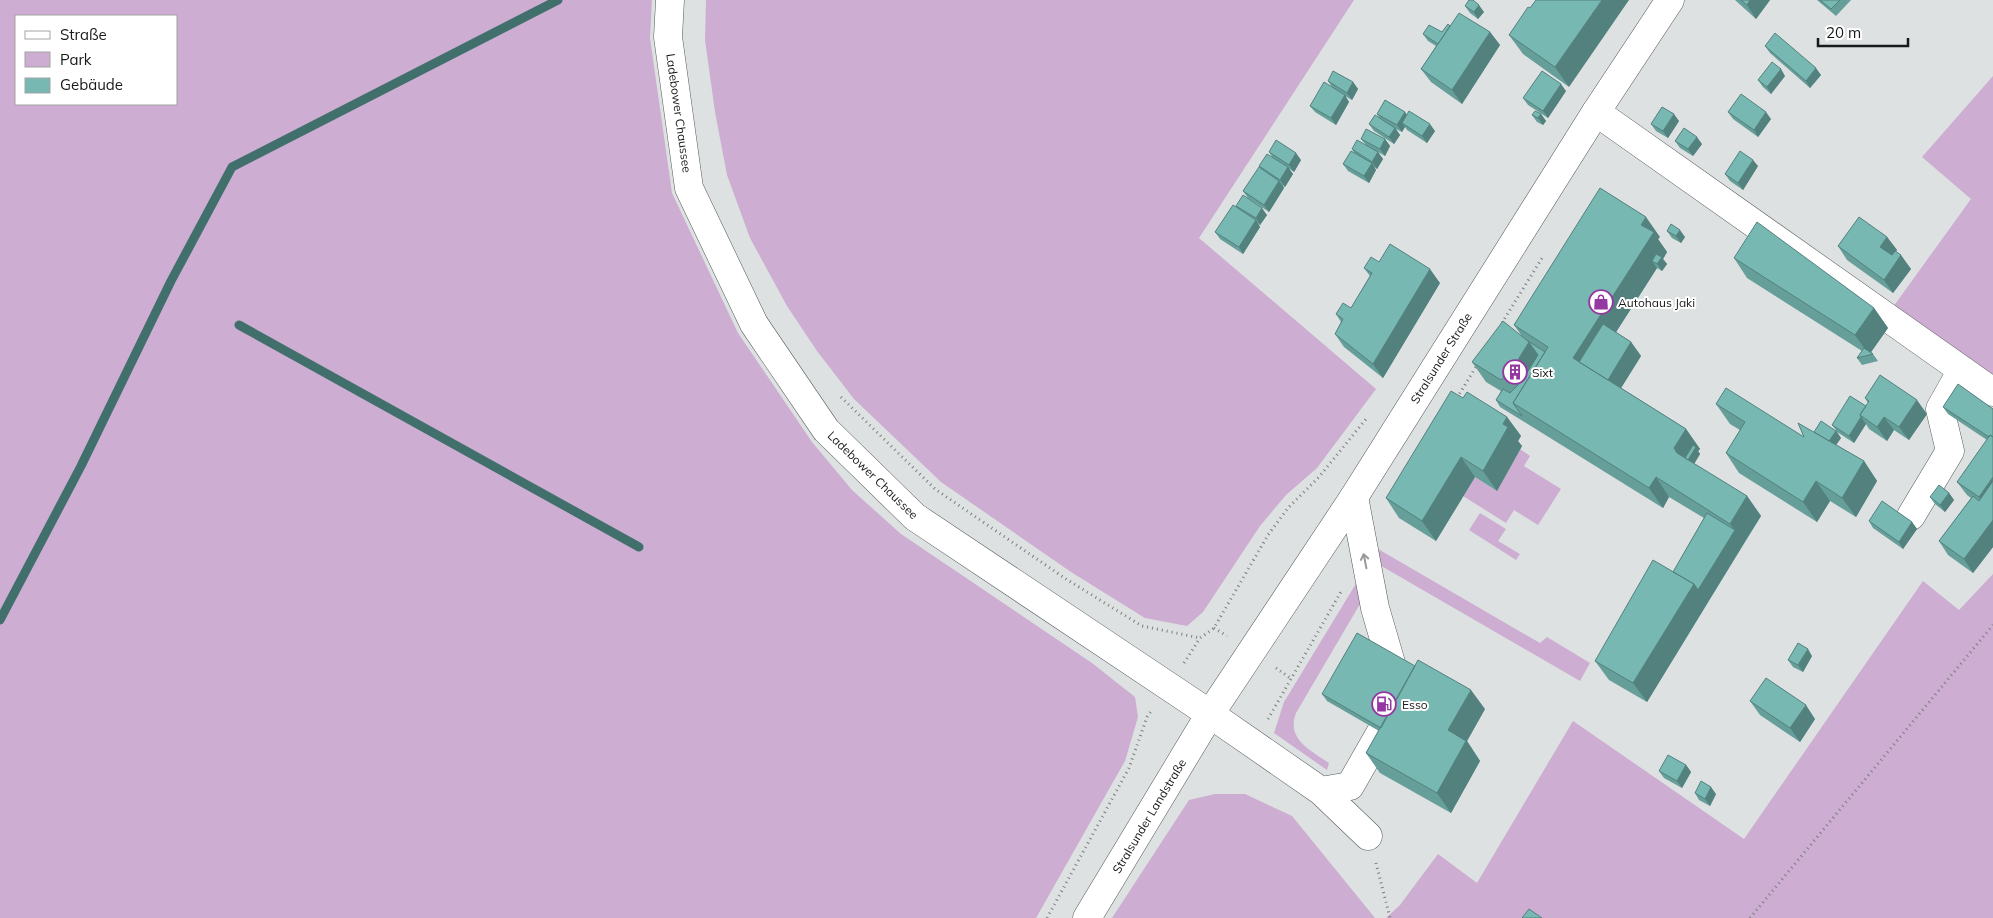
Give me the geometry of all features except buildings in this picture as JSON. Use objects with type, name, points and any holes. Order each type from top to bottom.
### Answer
[{"type":"street","name":"Ladebower Chaussee","points":[[670,0],[668,37],[689,188],[754,324],[826,430],[915,517],[1210,714],[1321,791],[1368,836]]},
{"type":"street","name":"Stralsunder Straße","points":[[1210,714],[1354,497],[1596,112],[1670,0]]},
{"type":"street","points":[[1596,112],[1993,392]]},
{"type":"street","points":[[1911,516],[1950,451],[1940,409],[1962,370]]},
{"type":"street","points":[[1321,791],[1350,786],[1401,697],[1375,608],[1354,497]]},
{"type":"street","name":"Stralsunder Landstraße","points":[[1087,918],[1210,714]]},
{"type":"path","points":[[1502,325],[1546,250]]},
{"type":"path","points":[[1457,399],[1482,358]]},
{"type":"path","points":[[837,391],[935,489],[1066,579],[1142,626],[1200,638]]},
{"type":"path","points":[[1047,918],[1129,768],[1147,717],[1200,638],[1214,628],[1268,535],[1288,508],[1319,477],[1369,415]]},
{"type":"path","points":[[1253,744],[1364,554]]},
{"type":"path","points":[[1750,918],[1993,625]]},
{"type":"path","points":[[1368,836],[1390,918]]},
{"type":"green space","points":[[0,0],[652,0],[650,38],[672,193],[738,333],[812,442],[852,490],[901,534],[1092,663],[1135,697],[1138,717],[1125,761],[1036,918],[0,918]]},
{"type":"green space","points":[[706,0],[1354,0],[1199,238],[1376,389],[1317,468],[1286,495],[1260,526],[1203,612],[1187,626],[1145,618],[1071,572],[941,482],[854,399],[817,351],[787,306],[750,238],[727,175],[715,112],[705,40]]},
{"type":"green space","points":[[1993,76],[1993,380],[1893,307],[1971,199],[1922,157]]},
{"type":"green space","points":[[1520,449],[1530,456],[1524,466],[1561,489],[1538,525],[1514,510],[1506,523],[1463,496],[1475,477],[1497,491]]},
{"type":"green space","points":[[1480,513],[1506,529],[1498,541],[1520,554],[1516,560],[1469,530]]},
{"type":"green space","points":[[1378,549],[1540,643],[1547,637],[1590,663],[1580,681],[1371,560]]},
{"type":"green space","points":[[1993,574],[1993,918],[1386,918],[1400,905],[1438,854],[1477,883],[1573,721],[1744,839],[1923,581],[1959,610]]},
{"type":"green space","points":[[1357,582],[1360,604],[1296,713],[1294,722],[1294,730],[1297,737],[1308,748],[1329,763],[1327,770],[1274,733],[1284,702]]},
{"type":"green space","points":[[1215,794],[1245,794],[1292,816],[1375,918],[1112,918],[1189,800]]},
{"type":"waterway","points":[[0,620],[81,466],[171,281],[232,167],[558,0]]},
{"type":"waterway","points":[[239,325],[639,547]]},
{"type":"place","name":"Autohaus Jaki","points":[[1601,302]]},
{"type":"place","name":"Sixt","points":[[1515,372]]},
{"type":"place","name":"Esso","points":[[1384,704]]}]
